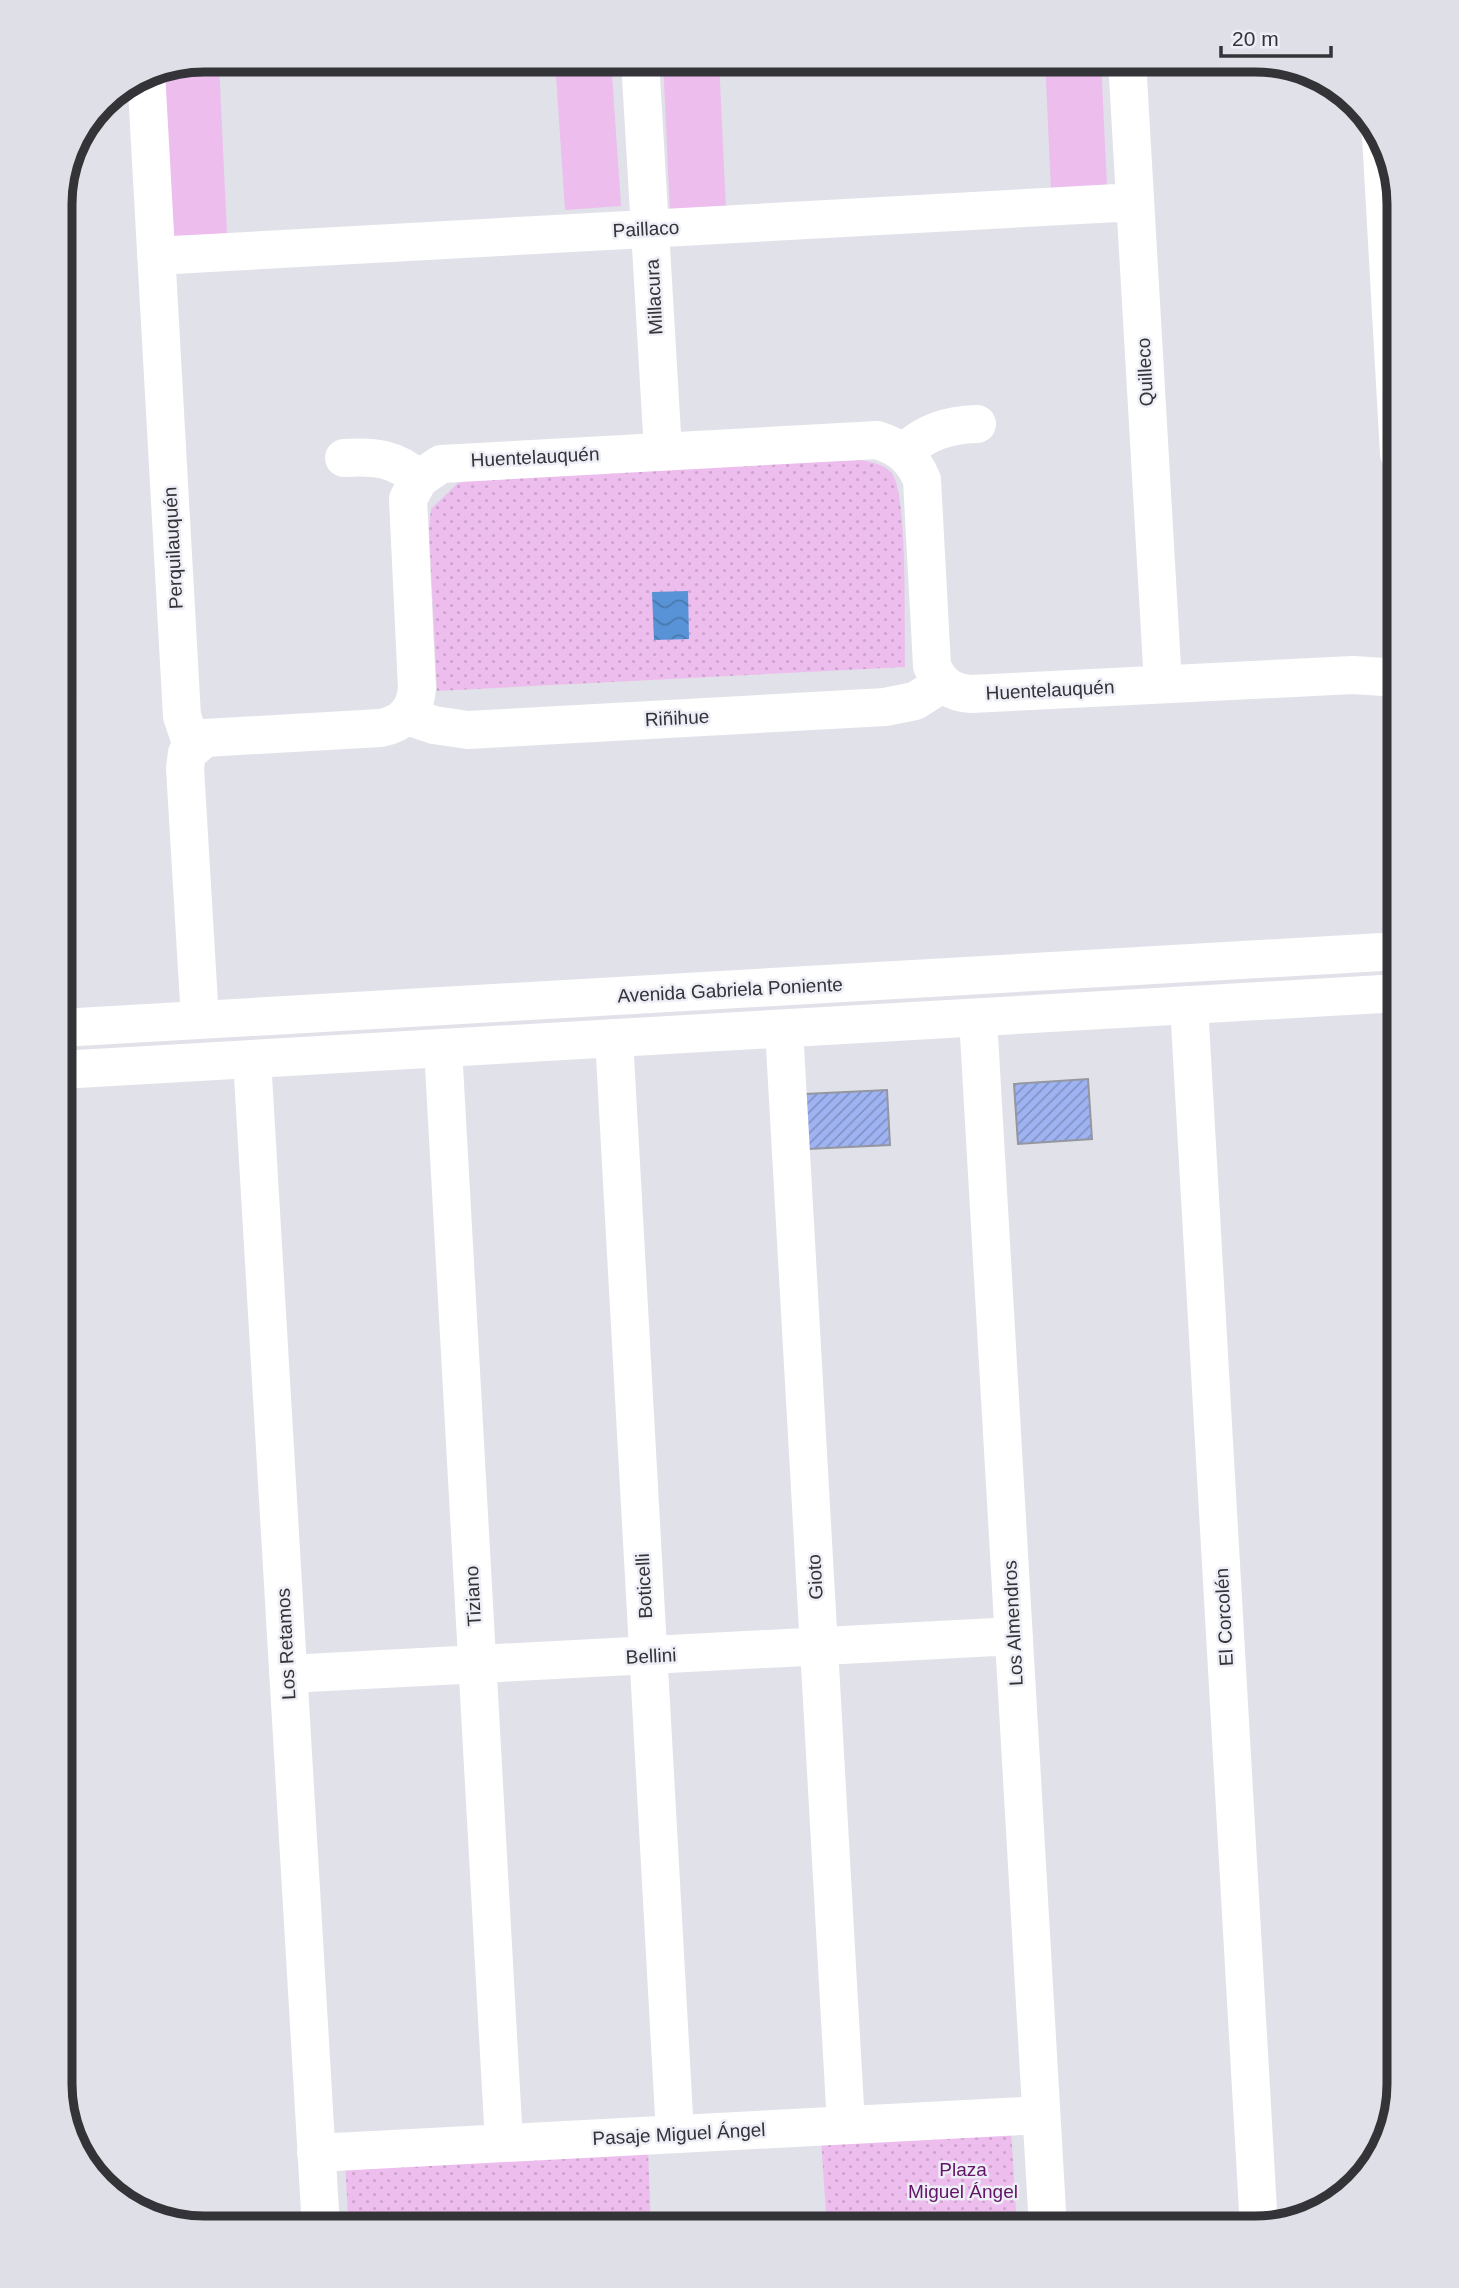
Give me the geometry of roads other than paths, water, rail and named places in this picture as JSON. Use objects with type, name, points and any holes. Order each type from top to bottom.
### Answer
[{"type":"street","name":"Millacura","points":[[641,72],[663,451]]},
{"type":"street","name":"Quilleco","points":[[1128,72],[1163,684]]},
{"type":"street","name":"Perquilauquén","points":[[147,85],[183,716],[192,746],[185,760],[200,1020]]},
{"type":"street","points":[[1383,169],[1387,241]]},
{"type":"street","name":"Paillaco","points":[[156,256],[1135,202]]},
{"type":"street","points":[[942,684],[932,666],[922,480],[916,465],[904,452],[915,442],[941,428],[977,424]]},
{"type":"street","name":"Huentelauquén","points":[[419,479],[429,470],[457,462],[862,439],[877,440],[904,452]]},
{"type":"street","points":[[192,746],[205,738],[390,726],[407,716],[413,707],[416,688],[407,511],[412,488],[419,479],[408,470],[383,458],[344,458]]},
{"type":"street","name":"Huentelauquén","points":[[942,684],[951,690],[971,694],[1353,675],[1387,677]]},
{"type":"street","name":"Riñihue","points":[[407,716],[434,725],[468,730],[885,707],[915,701],[942,684]]},
{"type":"street","name":"Avenida Gabriela Poniente","points":[[72,1027],[1387,952]]},
{"type":"street","points":[[72,1069],[1387,994]]},
{"type":"street","name":"El Corcolén","points":[[1189,1006],[1258,2216]]},
{"type":"street","name":"Los Almendros","points":[[978,1018],[1047,2216]]},
{"type":"street","name":"Gioto","points":[[784,1029],[846,2125]]},
{"type":"street","name":"Boticelli","points":[[614,1038],[675,2134]]},
{"type":"street","name":"Tiziano","points":[[443,1048],[504,2143]]},
{"type":"street","name":"Los Retamos","points":[[252,1059],[320,2216]]},
{"type":"street","name":"Bellini","points":[[288,1674],[1014,1636]]},
{"type":"street","name":"Pasaje Miguel Ángel","points":[[316,2153],[1041,2115]]},
{"type":"water","points":[[688,591],[689,639],[654,640],[652,592]]},
{"type":"park label","name":"Plaza Miguel Ángel","points":[[963,2180]]}]
